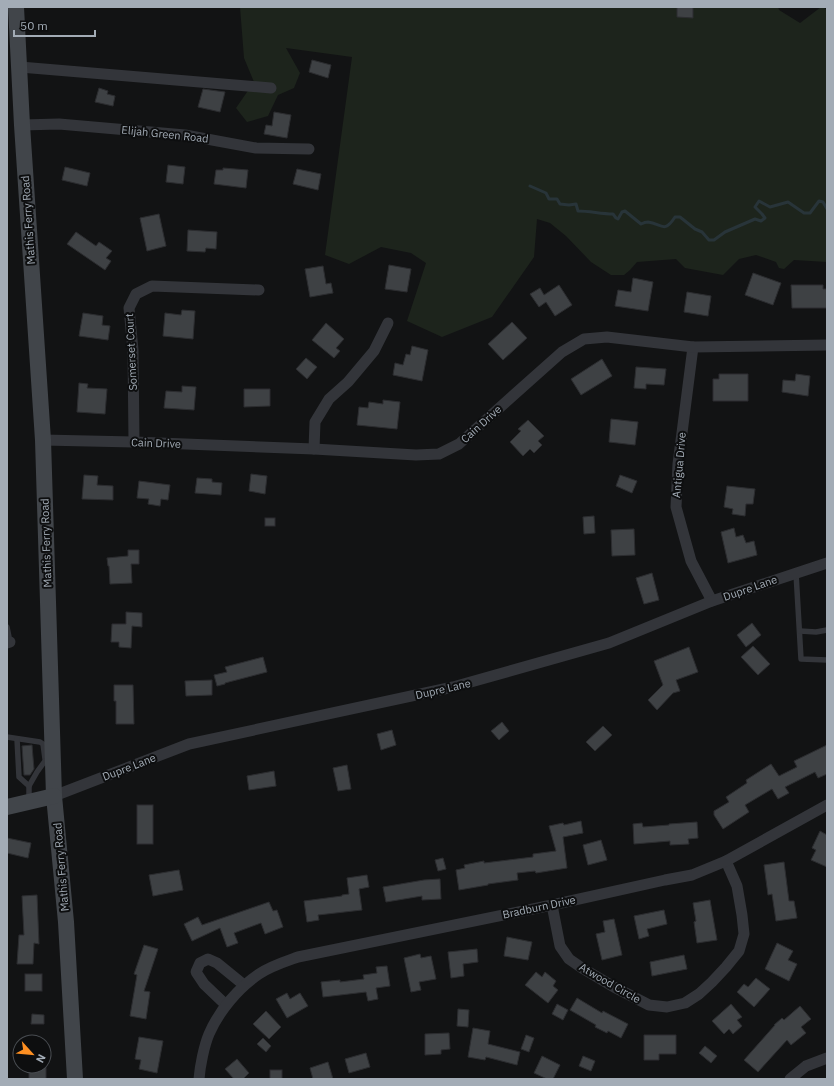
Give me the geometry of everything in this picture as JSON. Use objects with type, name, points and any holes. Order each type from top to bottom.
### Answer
[{"type":"main road","name":"Mathis Ferry Road","points":[[16,7],[20,66],[14,125],[43,440],[49,762],[54,796],[66,922],[75,1079]]},
{"type":"main road","points":[[7,807],[29,794],[54,796]]},
{"type":"street","points":[[20,66],[271,88]]},
{"type":"street","name":"Elijah Green Road","points":[[14,125],[75,125],[185,135],[256,148],[309,149]]},
{"type":"street","name":"Somerset Court","points":[[134,442],[133,350],[129,308],[136,294],[152,286],[259,290]]},
{"type":"street","points":[[314,449],[315,422],[329,399],[348,382],[374,351],[388,323]]},
{"type":"street","name":"Cain Drive","points":[[43,440],[314,449],[416,456],[439,454],[459,444],[562,352],[584,340],[607,337],[693,346],[827,345]]},
{"type":"street","name":"Antigua Drive","points":[[693,346],[678,464],[676,508],[691,561],[712,601]]},
{"type":"street","name":"Dupre Lane","points":[[54,796],[189,744],[453,687],[609,643],[712,601],[827,562]]},
{"type":"street","name":"Bradburn Drive","points":[[199,1079],[200,1067],[209,1035],[226,1005],[244,985],[259,974],[277,964],[298,957],[552,905],[665,880],[692,876],[726,861],[827,805]]},
{"type":"street","name":"Atwood Circle","points":[[552,905],[560,946],[569,958],[582,968],[649,1005],[667,1007],[685,1003],[699,994],[726,967],[739,951],[744,934],[737,886],[726,861]]},
{"type":"street","points":[[226,1005],[204,984],[196,972],[200,963],[208,959],[218,963],[244,985]]},
{"type":"street","points":[[790,1079],[806,1066],[827,1058]]},
{"type":"lane","points":[[796,573],[801,659],[827,660]]},
{"type":"lane","points":[[7,627],[8,642]]},
{"type":"lane","points":[[800,631],[816,632],[827,630]]},
{"type":"lane","points":[[7,737],[40,742],[43,744],[49,762],[37,772],[29,794]]},
{"type":"lane","points":[[17,738],[19,777],[29,794]]},
{"type":"shaded area","points":[[240,7],[778,7],[779,10],[800,23],[823,7],[827,10],[827,262],[794,260],[784,269],[779,268],[776,262],[756,255],[739,259],[723,275],[685,268],[676,259],[637,262],[624,275],[611,275],[591,262],[566,236],[550,223],[537,219],[534,257],[492,317],[442,337],[407,321],[426,263],[411,253],[381,247],[349,264],[325,255],[352,57],[286,48],[300,73],[294,88],[278,95],[268,116],[247,122],[236,108],[254,82],[244,58]]},
{"type":"building","points":[[677,7],[693,7],[693,18],[677,17]]},
{"type":"building","points":[[312,60],[331,65],[328,78],[309,72]]},
{"type":"building","points":[[99,88],[108,91],[107,94],[115,96],[113,106],[95,102]]},
{"type":"building","points":[[203,89],[225,92],[220,112],[198,107]]},
{"type":"building","points":[[274,112],[291,115],[287,138],[264,134],[266,125],[272,126]]},
{"type":"building","points":[[168,165],[185,167],[183,184],[166,182]]},
{"type":"building","points":[[65,167],[90,173],[87,186],[62,180]]},
{"type":"building","points":[[223,168],[248,170],[246,188],[214,184],[216,170],[223,170]]},
{"type":"building","points":[[297,169],[321,174],[318,190],[293,184]]},
{"type":"building","points":[[159,214],[166,246],[147,251],[140,218]]},
{"type":"building","points":[[188,230],[217,232],[216,249],[206,248],[205,252],[187,251]]},
{"type":"building","points":[[76,232],[96,246],[99,242],[112,251],[106,258],[111,261],[105,270],[67,244]]},
{"type":"building","points":[[389,265],[411,269],[407,292],[385,289]]},
{"type":"building","points":[[323,266],[326,284],[331,283],[333,293],[310,297],[305,269]]},
{"type":"building","points":[[753,273],[781,283],[773,305],[745,295]]},
{"type":"building","points":[[633,278],[653,282],[648,311],[615,306],[618,290],[631,292]]},
{"type":"building","points":[[559,285],[572,305],[555,316],[546,302],[539,307],[530,294],[540,288],[544,295]]},
{"type":"building","points":[[791,285],[823,285],[823,289],[827,289],[827,308],[792,308]]},
{"type":"building","points":[[687,292],[711,296],[708,316],[684,312]]},
{"type":"building","points":[[182,310],[195,311],[193,339],[163,336],[165,313],[181,315]]},
{"type":"building","points":[[83,313],[103,316],[102,325],[110,326],[108,340],[79,336]]},
{"type":"building","points":[[512,322],[527,338],[503,360],[488,344]]},
{"type":"building","points":[[326,323],[344,339],[336,348],[340,351],[334,358],[312,340]]},
{"type":"building","points":[[412,346],[428,350],[422,381],[393,375],[395,363],[403,365],[406,354],[410,355]]},
{"type":"building","points":[[306,358],[317,367],[307,379],[296,369]]},
{"type":"building","points":[[602,359],[612,376],[581,395],[571,379]]},
{"type":"building","points":[[636,367],[666,369],[664,385],[646,384],[646,389],[634,388]]},
{"type":"building","points":[[719,374],[748,374],[748,401],[713,401],[713,379],[719,379]]},
{"type":"building","points":[[796,374],[810,376],[808,396],[782,392],[783,380],[795,381]]},
{"type":"building","points":[[79,383],[88,384],[87,388],[107,389],[105,414],[77,412]]},
{"type":"building","points":[[182,386],[196,387],[194,410],[164,408],[166,391],[182,392]]},
{"type":"building","points":[[244,389],[270,389],[270,406],[244,407]]},
{"type":"building","points":[[383,400],[400,402],[397,429],[357,425],[359,407],[368,408],[369,402],[383,404]]},
{"type":"building","points":[[611,419],[638,422],[635,445],[609,442]]},
{"type":"building","points":[[528,420],[544,436],[538,441],[542,445],[534,453],[530,449],[523,456],[510,442],[521,431],[518,429]]},
{"type":"building","points":[[251,474],[267,476],[265,494],[249,491]]},
{"type":"building","points":[[84,475],[98,476],[97,485],[113,486],[113,500],[82,499]]},
{"type":"building","points":[[620,475],[637,481],[632,493],[616,486]]},
{"type":"building","points":[[197,478],[212,479],[212,482],[222,483],[221,495],[195,493]]},
{"type":"building","points":[[139,481],[170,485],[168,500],[161,499],[160,506],[148,504],[149,499],[137,498]]},
{"type":"building","points":[[727,486],[755,489],[753,504],[746,504],[745,516],[732,514],[733,509],[724,507]]},
{"type":"building","points":[[594,516],[595,533],[584,534],[583,517]]},
{"type":"building","points":[[265,518],[275,518],[275,526],[265,526]]},
{"type":"building","points":[[734,528],[736,537],[743,535],[746,543],[754,541],[757,555],[728,563],[721,532]]},
{"type":"building","points":[[634,529],[635,555],[612,556],[611,530]]},
{"type":"building","points":[[128,550],[139,550],[139,564],[131,564],[132,583],[110,584],[107,558],[128,556]]},
{"type":"building","points":[[652,573],[659,600],[644,604],[636,578]]},
{"type":"building","points":[[126,612],[142,613],[142,627],[132,626],[131,648],[119,647],[119,642],[111,642],[112,624],[126,624]]},
{"type":"building","points":[[752,623],[761,635],[746,647],[737,635]]},
{"type":"building","points":[[753,646],[770,664],[758,675],[741,657]]},
{"type":"building","points":[[689,647],[698,672],[676,680],[680,691],[673,693],[657,710],[648,700],[663,685],[654,661]]},
{"type":"building","points":[[263,657],[267,672],[217,686],[214,675],[227,672],[225,667]]},
{"type":"building","points":[[212,680],[212,695],[186,696],[185,681]]},
{"type":"building","points":[[114,685],[133,685],[134,724],[116,724]]},
{"type":"building","points":[[502,722],[509,731],[499,740],[491,731]]},
{"type":"building","points":[[603,726],[612,735],[595,751],[586,742]]},
{"type":"building","points":[[392,730],[396,745],[381,750],[377,734]]},
{"type":"building","points":[[32,745],[34,769],[30,775],[24,775],[22,746]]},
{"type":"building","points":[[827,745],[827,774],[818,778],[815,772],[785,787],[789,793],[778,799],[772,789],[745,805],[749,812],[723,829],[714,815],[714,811],[729,802],[726,797],[747,783],[746,780],[771,764],[779,776],[797,767],[794,761]]},
{"type":"building","points":[[347,765],[351,789],[338,791],[333,768]]},
{"type":"building","points":[[274,771],[276,786],[249,790],[247,776]]},
{"type":"building","points":[[137,805],[153,805],[153,844],[137,844]]},
{"type":"building","points":[[581,821],[583,833],[563,837],[567,868],[536,873],[535,871],[517,873],[518,880],[459,890],[456,870],[465,868],[464,865],[484,861],[484,863],[533,857],[533,854],[556,851],[549,826],[563,823],[564,825]]},
{"type":"building","points":[[697,822],[698,838],[688,839],[689,844],[670,845],[670,841],[634,844],[633,824],[642,823],[643,827]]},
{"type":"building","points":[[820,831],[827,835],[827,867],[811,860],[816,850],[812,848]]},
{"type":"building","points":[[7,838],[31,843],[28,858],[7,853]]},
{"type":"building","points":[[601,840],[607,860],[588,865],[583,845]]},
{"type":"building","points":[[443,858],[446,869],[438,871],[435,860]]},
{"type":"building","points":[[784,862],[789,901],[794,901],[797,918],[776,921],[772,894],[768,895],[764,865]]},
{"type":"building","points":[[179,870],[183,890],[153,896],[149,875]]},
{"type":"building","points":[[367,875],[369,887],[359,889],[362,910],[318,915],[319,920],[307,922],[304,901],[349,894],[347,878]]},
{"type":"building","points":[[440,879],[441,899],[422,900],[422,896],[386,902],[383,887],[424,880]]},
{"type":"building","points":[[37,895],[39,944],[34,943],[33,964],[17,964],[19,935],[24,935],[22,896]]},
{"type":"building","points":[[710,900],[717,940],[697,943],[693,903]]},
{"type":"building","points":[[269,902],[273,911],[277,910],[283,927],[265,934],[261,923],[234,933],[238,943],[227,947],[220,928],[192,941],[184,924],[198,917],[202,925]]},
{"type":"building","points":[[664,910],[667,924],[647,929],[649,936],[639,939],[634,916]]},
{"type":"building","points":[[614,919],[622,955],[602,960],[596,934],[605,932],[603,921]]},
{"type":"building","points":[[507,937],[532,942],[528,960],[504,956]]},
{"type":"building","points":[[777,943],[793,951],[788,960],[797,964],[789,981],[765,969]]},
{"type":"building","points":[[144,945],[158,949],[144,991],[150,992],[146,1019],[130,1016],[137,975],[134,974]]},
{"type":"building","points":[[477,949],[478,962],[463,964],[464,976],[451,978],[448,952]]},
{"type":"building","points":[[420,954],[421,958],[431,956],[436,979],[419,982],[421,990],[411,992],[404,958]]},
{"type":"building","points":[[684,955],[687,969],[652,976],[650,962]]},
{"type":"building","points":[[387,966],[390,986],[376,988],[378,999],[368,1001],[366,992],[323,997],[321,982],[340,980],[340,982],[364,979],[363,975],[377,973],[376,967]]},
{"type":"building","points":[[536,972],[542,977],[545,972],[556,981],[553,986],[558,990],[548,1003],[525,985]]},
{"type":"building","points":[[25,974],[42,974],[42,991],[25,991]]},
{"type":"building","points":[[756,978],[770,989],[754,1007],[737,992],[744,984],[748,987]]},
{"type":"building","points":[[287,993],[290,999],[300,993],[308,1006],[287,1018],[276,999]]},
{"type":"building","points":[[577,998],[602,1013],[603,1011],[628,1024],[621,1038],[608,1031],[607,1033],[595,1027],[596,1025],[570,1010]]},
{"type":"building","points":[[557,1004],[568,1010],[563,1020],[552,1014]]},
{"type":"building","points":[[731,1004],[742,1017],[737,1020],[742,1026],[733,1034],[729,1029],[724,1034],[712,1021]]},
{"type":"building","points":[[800,1006],[811,1019],[801,1027],[806,1033],[791,1045],[787,1040],[758,1072],[744,1060],[774,1025],[782,1018],[784,1020]]},
{"type":"building","points":[[458,1009],[469,1010],[468,1027],[457,1026]]},
{"type":"building","points":[[266,1011],[281,1027],[269,1039],[253,1024]]},
{"type":"building","points":[[32,1014],[44,1015],[44,1024],[31,1024]]},
{"type":"building","points":[[473,1028],[490,1031],[488,1044],[520,1052],[517,1065],[486,1057],[485,1060],[468,1057]]},
{"type":"building","points":[[449,1033],[450,1049],[441,1050],[441,1054],[425,1055],[425,1034]]},
{"type":"building","points":[[526,1035],[534,1038],[529,1052],[521,1049]]},
{"type":"building","points":[[644,1035],[676,1035],[676,1054],[659,1054],[659,1060],[644,1060]]},
{"type":"building","points":[[139,1037],[163,1041],[157,1073],[139,1069],[141,1060],[135,1059]]},
{"type":"building","points":[[263,1038],[271,1046],[266,1052],[257,1044]]},
{"type":"building","points":[[705,1046],[717,1056],[711,1063],[699,1053]]},
{"type":"building","points":[[366,1053],[370,1067],[349,1073],[345,1059]]},
{"type":"building","points":[[542,1056],[560,1065],[553,1079],[547,1079],[534,1073]]},
{"type":"building","points":[[583,1056],[595,1061],[591,1071],[579,1066]]},
{"type":"building","points":[[237,1059],[249,1073],[243,1079],[234,1079],[225,1069]]},
{"type":"building","points":[[328,1062],[333,1079],[313,1079],[310,1068]]},
{"type":"building","points":[[270,1070],[282,1070],[282,1079],[270,1079]]},
{"type":"building","points":[[29,1074],[46,1074],[46,1079],[29,1079]]},
{"type":"waterway","points":[[530,186],[546,193],[549,199],[557,199],[560,204],[576,204],[578,211],[613,214],[618,219],[622,212],[625,211],[641,224],[648,222],[663,227],[668,225],[675,217],[680,217],[695,229],[702,232],[709,240],[714,240],[725,232],[755,219],[761,221],[765,218],[755,207],[759,201],[770,207],[788,202],[804,213],[810,213],[819,201],[823,202],[827,209]]}]
